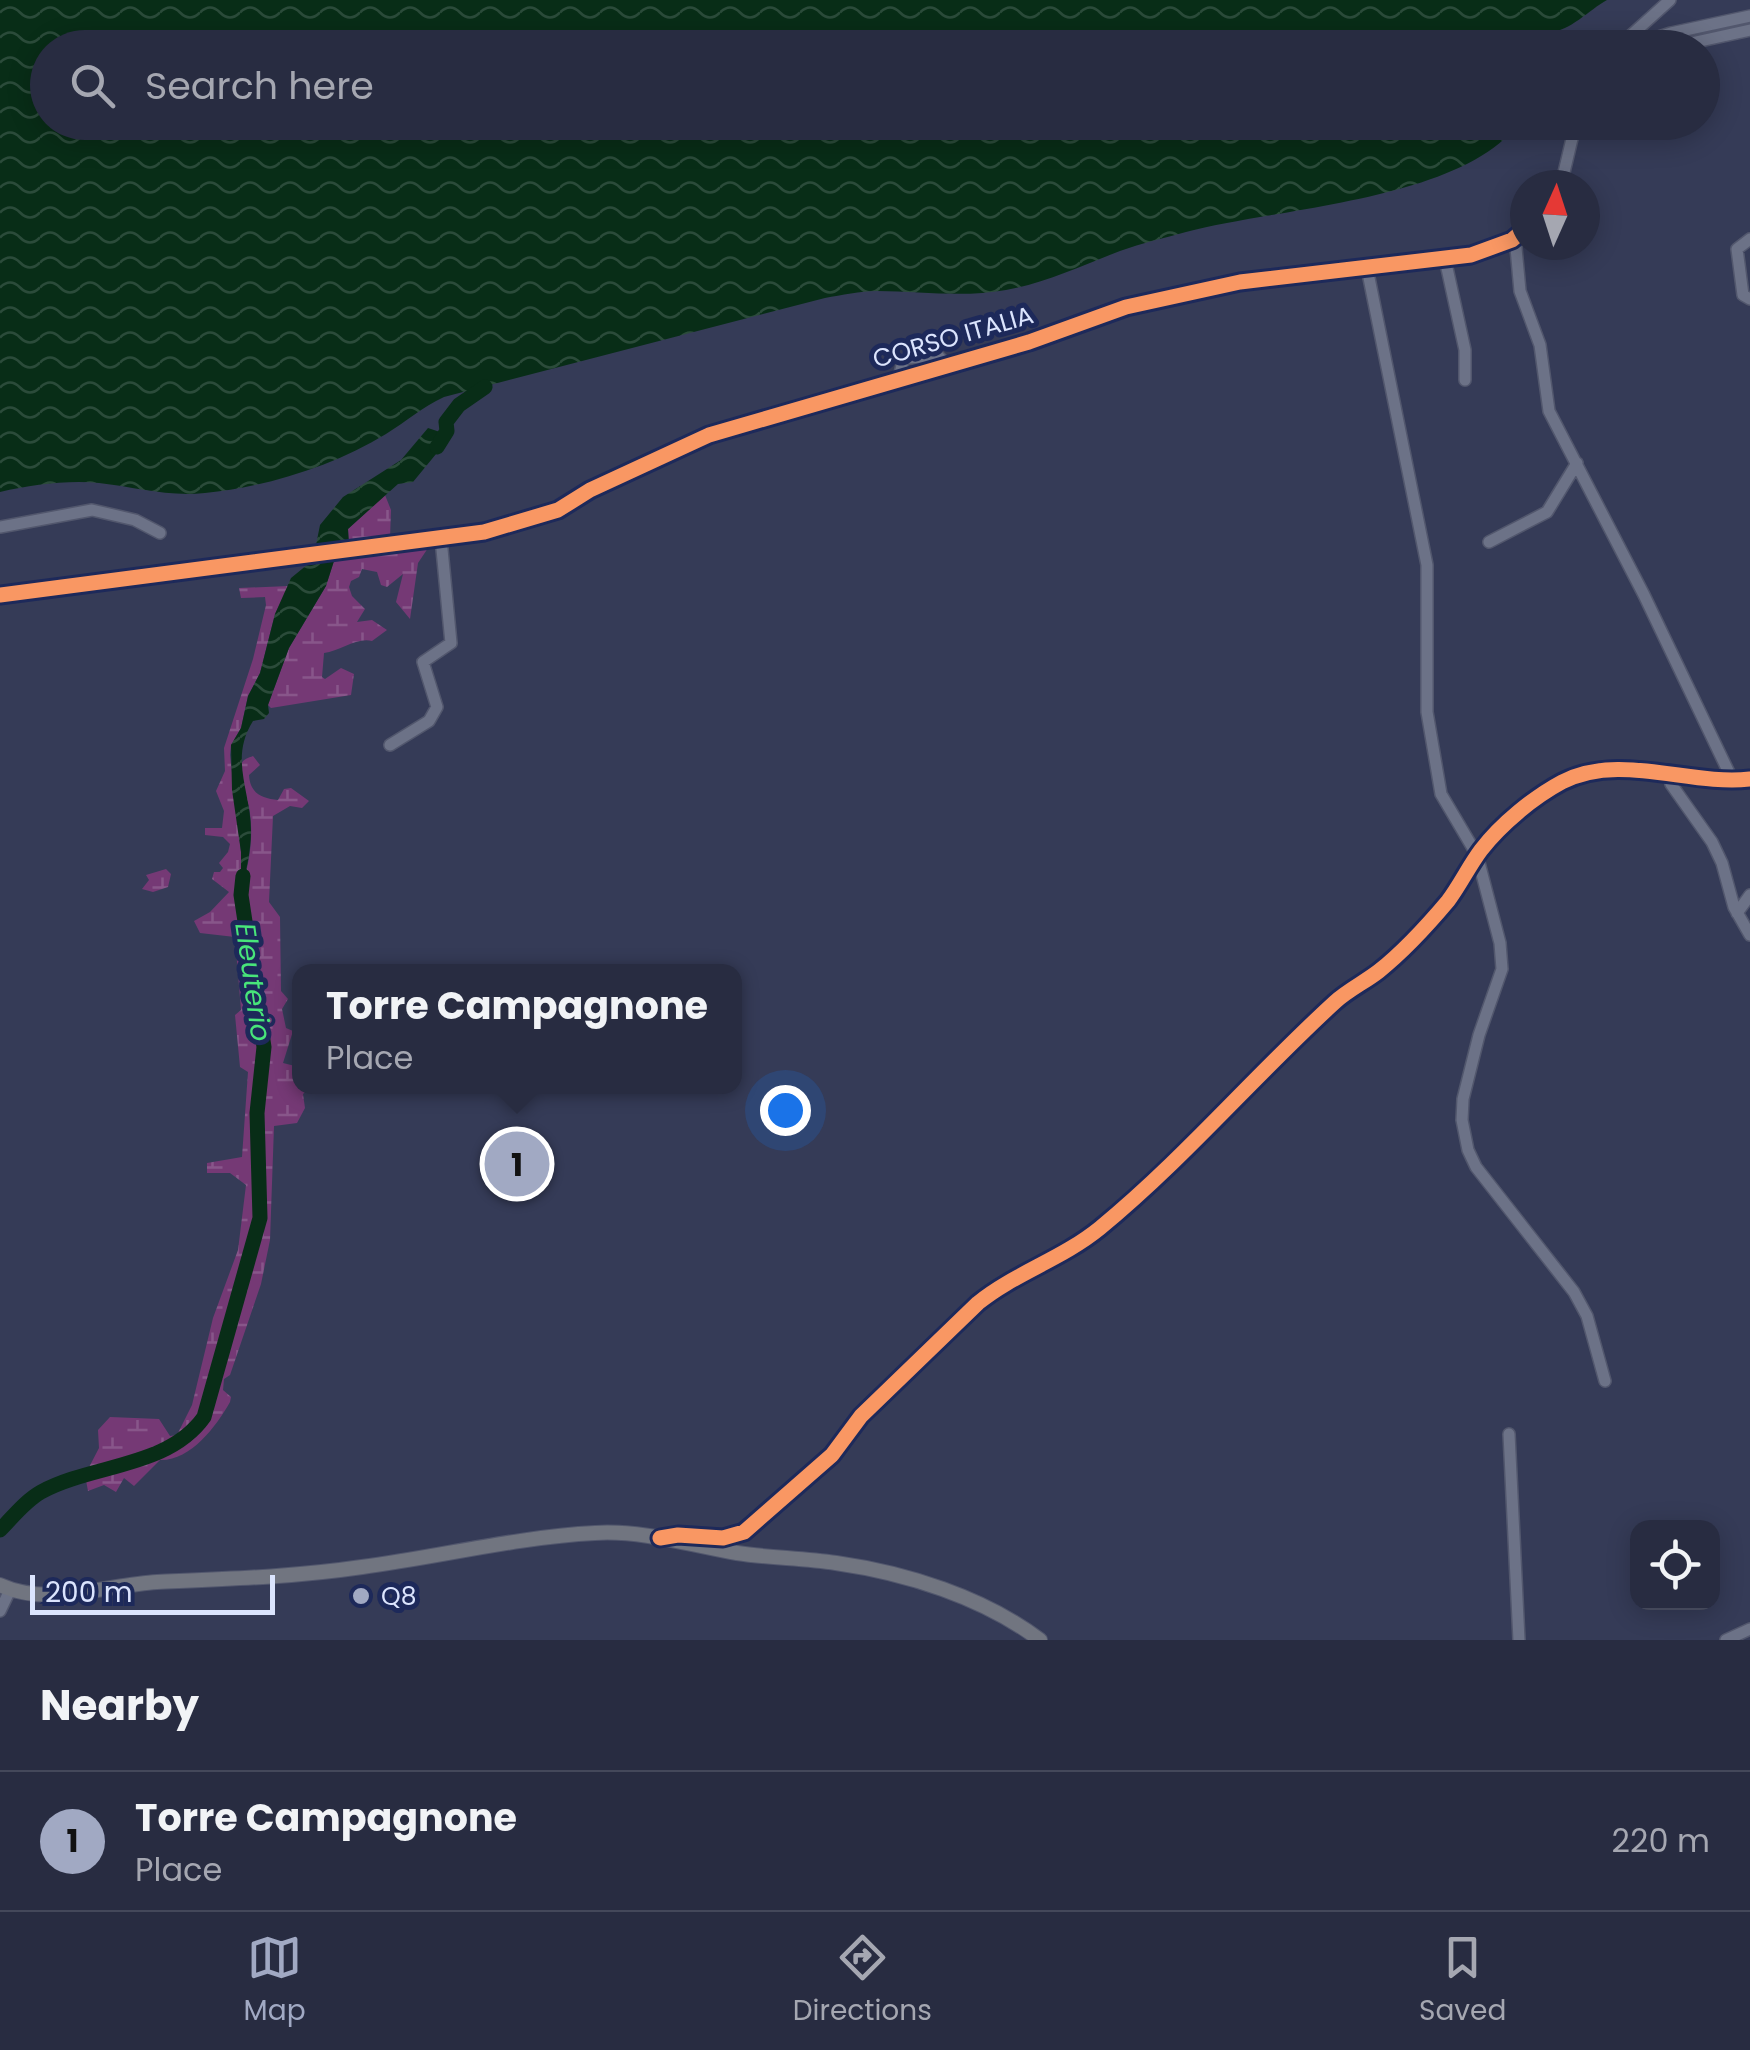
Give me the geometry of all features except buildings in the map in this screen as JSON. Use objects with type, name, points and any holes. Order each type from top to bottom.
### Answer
[{"type":"main road","points":[[5,1588],[44,1595],[151,1583],[314,1573],[600,1532],[837,1563],[895,1576],[1005,1614],[1040,1640]]},
{"type":"street","points":[[1639,30],[1670,0]]},
{"type":"street","points":[[1658,10],[1658,21],[1670,30]]},
{"type":"street","points":[[1687,30],[1750,16]]},
{"type":"street","points":[[1720,37],[1750,30]]},
{"type":"street","points":[[1565,170],[1572,140]]},
{"type":"street","name":"CORSO ITALIA","points":[[0,595],[484,532],[558,510],[680,446],[899,378],[903,361],[908,358],[938,356],[946,364],[1029,342],[1126,307],[1204,288],[1444,260],[1472,255],[1510,238]]},
{"type":"street","points":[[1750,239],[1737,249],[1743,296],[1750,299]]},
{"type":"street","points":[[1444,260],[1464,350],[1465,380]]},
{"type":"street","points":[[1520,260],[1520,290],[1540,345],[1549,411],[1732,779]]},
{"type":"street","points":[[1367,268],[1427,565],[1428,712],[1441,794],[1477,855],[1500,943],[1502,969],[1462,1100],[1468,1150],[1476,1167],[1574,1292],[1587,1316],[1605,1381]]},
{"type":"street","points":[[1489,542],[1547,512],[1578,463]]},
{"type":"street","points":[[0,527],[92,510],[135,520],[160,533]]},
{"type":"street","points":[[390,745],[429,721],[437,707],[424,662],[452,643],[441,539]]},
{"type":"street","points":[[660,1538],[723,1538],[744,1532],[832,1454],[861,1416],[978,1303],[998,1286],[1059,1258],[1140,1192],[1338,999],[1378,972],[1413,939],[1450,898],[1477,855],[1500,829],[1562,782],[1591,773],[1621,770],[1750,778]]},
{"type":"street","points":[[1669,775],[1671,784],[1716,851],[1737,914],[1750,936]]},
{"type":"street","points":[[1737,914],[1750,896]]},
{"type":"street","points":[[1509,1434],[1519,1640]]},
{"type":"street","points":[[0,1611],[5,1588]]},
{"type":"street","points":[[1726,1640],[1750,1629]]},
{"type":"green space","points":[[385,495],[391,510],[390,538],[349,545],[348,529]]},
{"type":"green space","points":[[430,545],[418,563],[410,619],[396,602],[403,574],[387,587],[381,585],[377,572],[362,569],[359,577],[351,581],[352,596],[365,609],[357,622],[372,620],[387,630],[372,641],[324,653],[322,677],[325,679],[341,668],[354,674],[351,695],[271,708],[268,705],[289,648],[326,586],[334,561]]},
{"type":"green space","points":[[289,586],[275,614],[260,673],[248,696],[230,755],[241,888],[251,838],[249,807],[240,776],[243,762],[253,756],[260,765],[249,775],[254,790],[262,796],[278,800],[284,789],[291,788],[309,801],[302,808],[290,806],[273,816],[269,902],[280,917],[281,991],[288,999],[282,1009],[286,1028],[292,1031],[283,1063],[292,1065],[292,1094],[303,1094],[305,1108],[297,1123],[274,1126],[270,1240],[261,1284],[230,1375],[224,1379],[223,1390],[231,1397],[230,1402],[192,1449],[160,1460],[134,1486],[124,1478],[116,1492],[104,1485],[88,1491],[85,1475],[99,1448],[98,1430],[110,1417],[159,1419],[170,1436],[177,1435],[192,1405],[213,1318],[238,1250],[246,1185],[230,1173],[207,1173],[207,1163],[242,1157],[248,1072],[240,1067],[235,1015],[241,1010],[235,937],[200,933],[194,921],[210,912],[229,892],[212,879],[214,872],[223,868],[219,863],[230,844],[223,837],[205,835],[205,828],[222,828],[224,811],[216,791],[225,771],[224,748],[266,605],[265,597],[241,598],[239,588]]},
{"type":"green space","points":[[166,869],[171,874],[168,887],[153,892],[142,889],[149,880],[146,875]]},
{"type":"water","points":[[0,0],[1607,0],[1559,30],[30,30],[30,140],[1501,140],[1455,170],[1412,185],[1186,232],[1128,248],[1021,287],[957,294],[871,291],[825,298],[444,397],[366,445],[322,465],[252,486],[191,494],[87,482],[0,492]]},
{"type":"water","points":[[428,428],[440,432],[445,428],[441,448],[413,482],[398,484],[348,529],[349,545],[334,561],[326,586],[289,648],[268,705],[269,713],[264,719],[253,721],[246,735],[242,762],[251,831],[241,895],[231,745],[260,673],[275,614],[291,578],[313,560],[320,525],[343,497],[401,460]]},
{"type":"waterway","name":"Eleuterio","points":[[437,447],[447,431],[446,422],[459,405],[485,387]]},
{"type":"waterway","name":"Eleuterio","points":[[0,1530],[41,1492],[150,1456],[189,1434],[204,1417],[260,1218],[257,1113],[264,1047],[241,895],[243,876]]},
{"type":"cycle path","points":[[0,595],[484,532],[558,510],[590,490],[709,435],[1029,342],[1126,307],[1240,282],[1471,255],[1510,241]]},
{"type":"cycle path","points":[[660,1538],[723,1538],[744,1532],[832,1455],[861,1416],[978,1303],[1100,1228],[1161,1174],[1335,1002],[1379,971],[1424,929],[1489,840],[1540,795],[1562,782],[1607,770],[1750,779]]},
{"type":"place","name":"Torre Campagnone","points":[[517,1164]]},
{"type":"place","name":"Q8","points":[[361,1596]]}]
